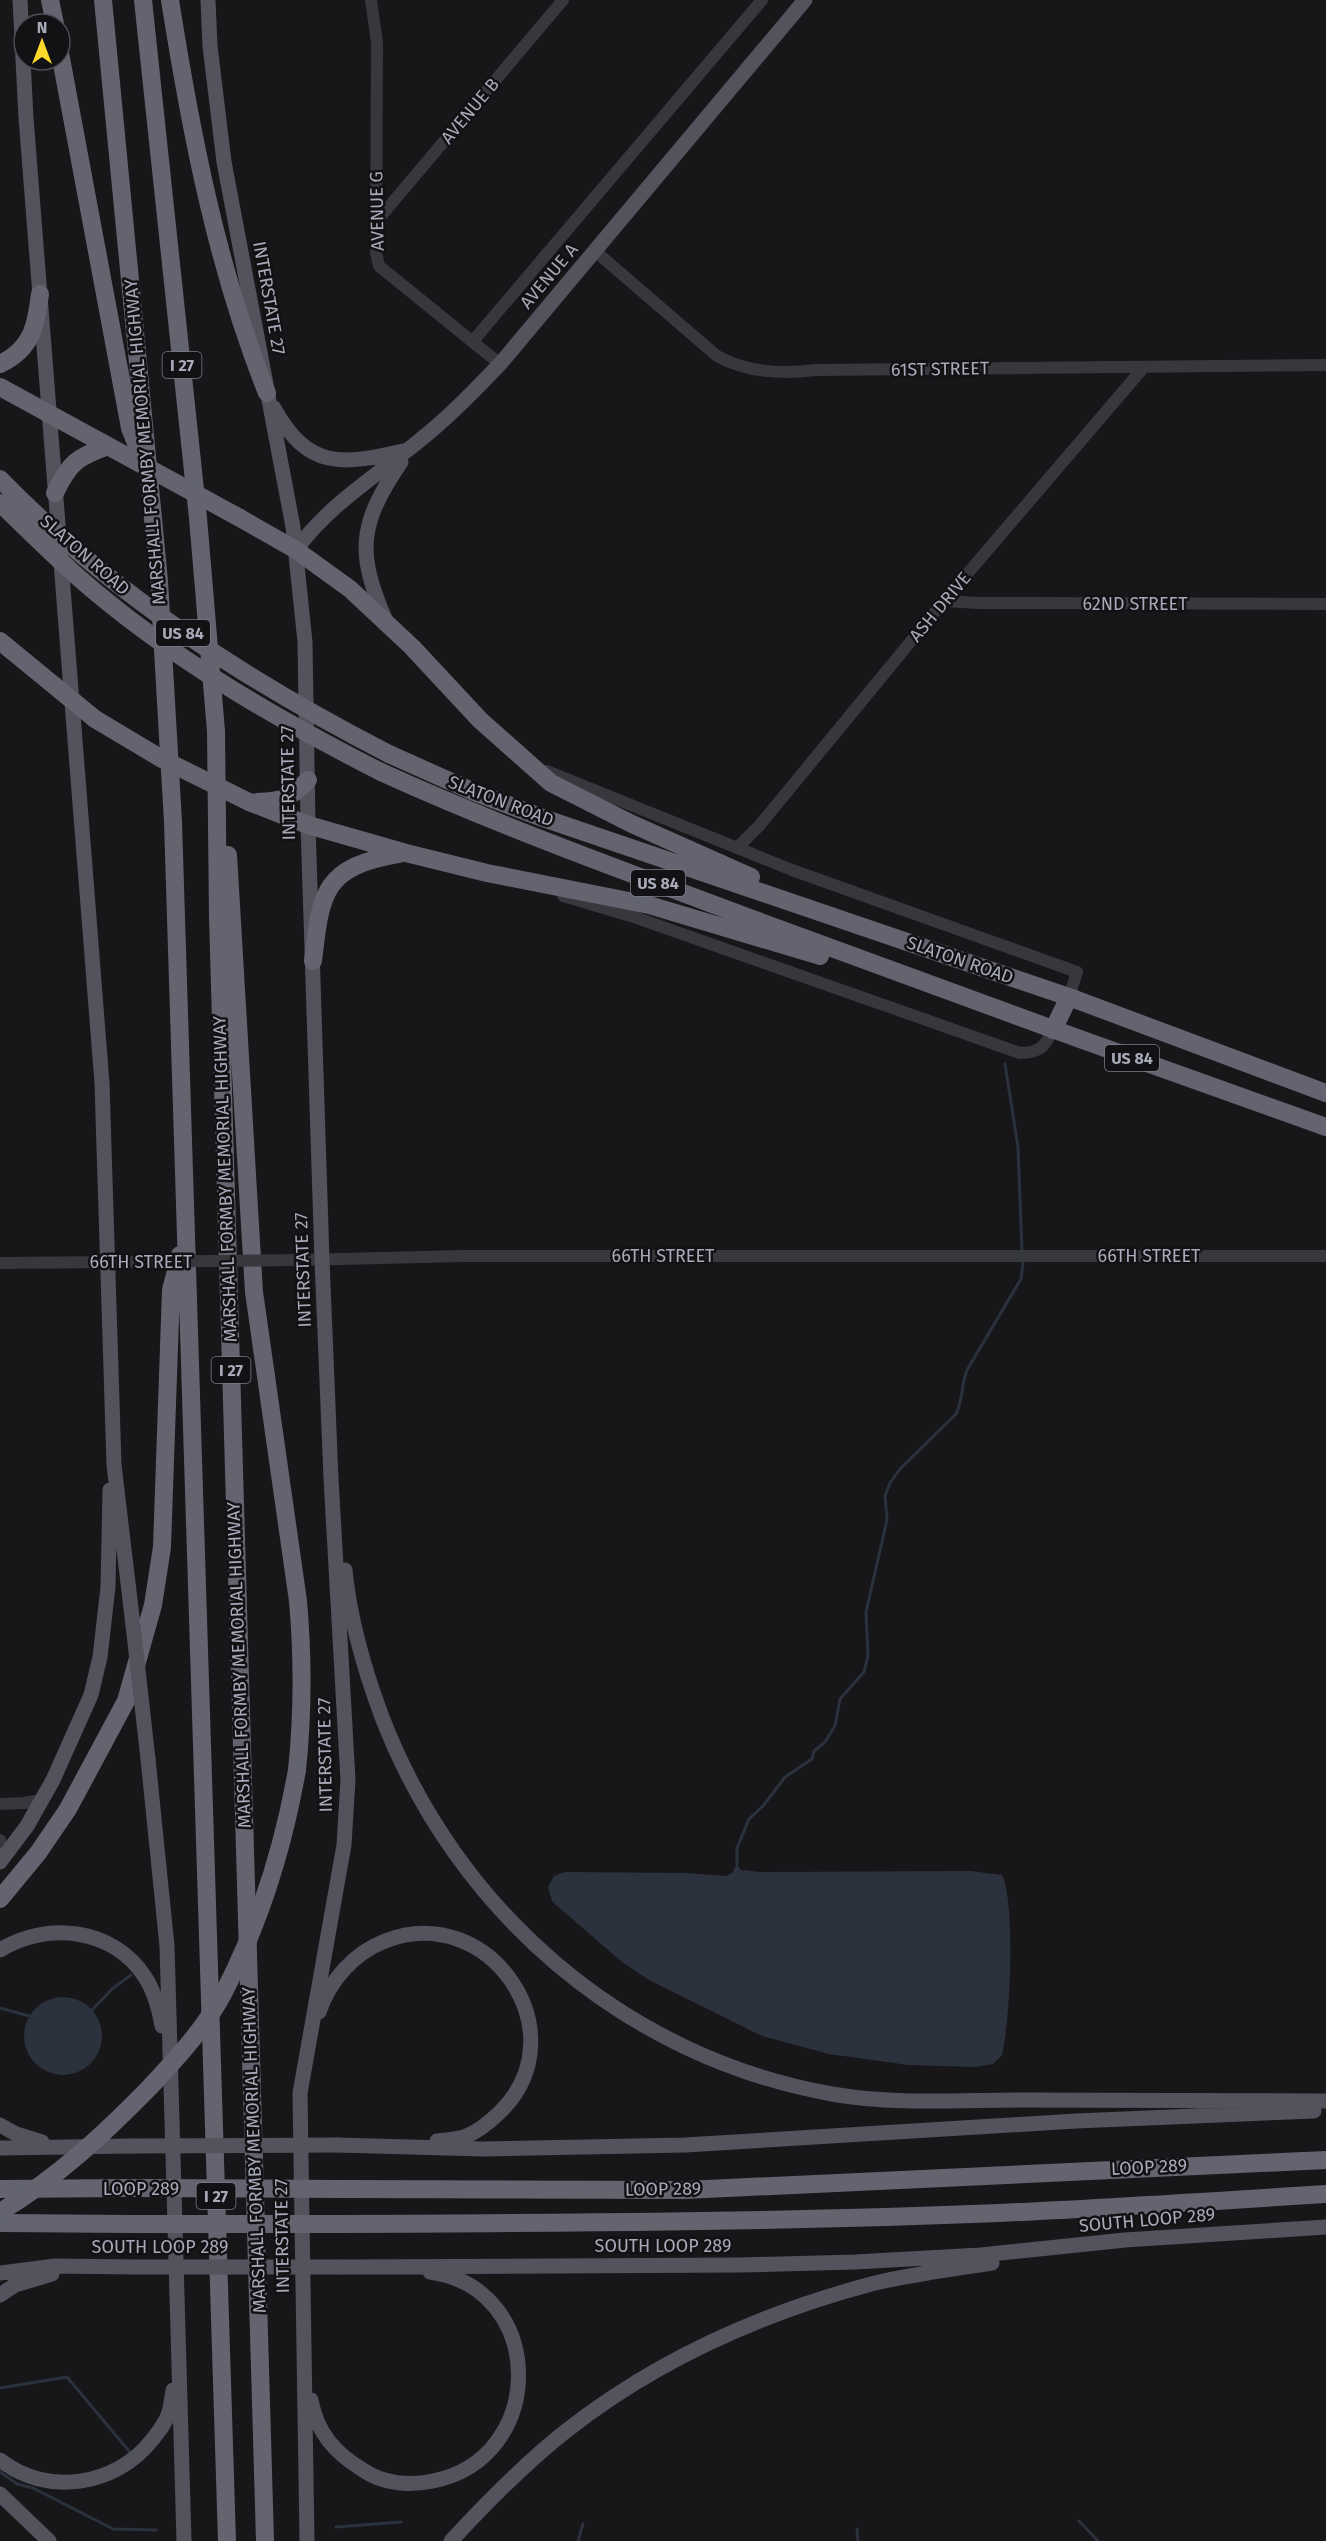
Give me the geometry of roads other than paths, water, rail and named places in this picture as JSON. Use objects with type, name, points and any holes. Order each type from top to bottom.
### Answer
[{"type":"highway","name":"MARSHALL FORMBY MEMORIAL HIGHWAY","points":[[103,0],[159,581],[173,822],[226,2541]]},
{"type":"highway","name":"MARSHALL FORMBY MEMORIAL HIGHWAY","points":[[143,0],[196,495],[216,731],[218,917],[265,2541]]},
{"type":"highway","points":[[170,0],[196,146],[219,243],[244,335],[267,393]]},
{"type":"highway","points":[[64,72],[130,428],[149,480]]},
{"type":"highway","points":[[0,364],[18,354],[32,335],[36,325],[40,294]]},
{"type":"highway","points":[[0,387],[296,550],[350,589],[387,623],[480,720],[551,783],[823,912]]},
{"type":"highway","points":[[55,493],[66,470],[75,460],[108,446]]},
{"type":"highway","name":"SLATON ROAD","points":[[0,479],[92,564],[198,644],[276,693],[389,754],[474,792],[543,818],[1069,997],[1326,1094]]},
{"type":"highway","name":"SLATON ROAD","points":[[0,503],[80,579],[190,662],[315,739],[381,772],[490,819],[1053,1030],[1326,1127]]},
{"type":"highway","points":[[0,642],[95,719],[162,759],[249,802],[308,825],[487,873],[650,905],[819,956],[938,987]]},
{"type":"highway","points":[[0,2212],[25,2197],[84,2152],[120,2117],[184,2051],[222,1995],[257,1920],[275,1872],[284,1840],[297,1770],[301,1732],[301,1640],[298,1601],[254,1292],[230,881],[216,731]]},
{"type":"highway","points":[[249,802],[280,801],[295,793],[308,780]]},
{"type":"highway","points":[[313,961],[318,915],[330,887],[354,866],[369,859],[406,853]]},
{"type":"highway","points":[[1053,1030],[1069,997]]},
{"type":"highway","points":[[0,1899],[39,1853],[69,1809],[126,1701],[153,1605],[162,1547],[171,1290],[185,1233]]},
{"type":"highway","name":"LOOP 289","points":[[0,2189],[685,2190],[1326,2160]]},
{"type":"highway","name":"LOOP 289","points":[[0,2223],[613,2223],[1000,2213],[1326,2194]]},
{"type":"main road","points":[[1,1860],[27,1826],[74,1736],[91,1695],[100,1657],[108,1587],[113,1442],[114,1262],[40,294],[20,0]]},
{"type":"main road","name":"INTERSTATE 27","points":[[208,0],[210,46],[224,162],[296,550],[305,642],[308,825],[322,1260],[348,1780],[348,1812],[344,1845],[300,2093],[307,2541]]},
{"type":"main road","name":"AVENUE A","points":[[296,550],[313,526],[457,408],[500,364],[806,0]]},
{"type":"main road","points":[[267,393],[286,429],[299,443],[325,457],[353,461],[409,449]]},
{"type":"main road","points":[[387,623],[371,587],[366,556],[366,538],[372,511],[380,494],[409,449]]},
{"type":"main road","points":[[327,1376],[352,1617],[361,1657],[393,1746],[441,1836],[469,1875],[531,1941],[593,1992],[632,2018],[710,2058],[753,2073],[835,2095],[939,2101],[1326,2101]]},
{"type":"main road","points":[[113,1442],[167,1946],[184,2541]]},
{"type":"main road","points":[[0,1950],[25,1937],[64,1931],[85,1934],[104,1942],[132,1961],[145,1977],[154,1995],[162,2026],[170,2086]]},
{"type":"main road","points":[[300,2093],[320,2009],[331,1987],[348,1965],[375,1945],[394,1937],[407,1934],[440,1933],[459,1938],[501,1965],[520,1993],[530,2031],[526,2068],[520,2085],[507,2104],[481,2128],[466,2136],[407,2147]]},
{"type":"main road","points":[[0,2148],[337,2145],[483,2149],[685,2145],[1076,2121],[1326,2110]]},
{"type":"main road","points":[[0,2125],[30,2139],[65,2147]]},
{"type":"main road","name":"SOUTH LOOP 289","points":[[0,2273],[27,2268],[92,2266],[136,2268],[391,2267],[855,2262],[981,2255],[1125,2240],[1326,2227]]},
{"type":"main road","points":[[451,2541],[516,2474],[566,2430],[611,2398],[666,2365],[723,2336],[805,2304],[877,2283],[1125,2240]]},
{"type":"main road","points":[[0,2295],[15,2285],[35,2278],[92,2266]]},
{"type":"main road","points":[[303,2333],[314,2414],[326,2439],[346,2460],[380,2478],[411,2484],[438,2480],[474,2464],[497,2443],[512,2418],[517,2402],[519,2371],[511,2335],[499,2313],[489,2302],[463,2283],[437,2273],[391,2267]]},
{"type":"main road","points":[[0,2460],[19,2472],[48,2482],[90,2480],[118,2470],[136,2458],[162,2428],[169,2413],[178,2363]]},
{"type":"main road","points":[[0,2494],[49,2541]]},
{"type":"street","name":"AVENUE G","points":[[371,0],[377,43],[376,252],[379,266],[500,364]]},
{"type":"street","name":"AVENUE B","points":[[376,222],[563,0]]},
{"type":"street","name":"AVENUE A","points":[[473,341],[762,0]]},
{"type":"street","name":"61ST STREET","points":[[595,251],[717,356],[734,365],[752,370],[795,373],[816,370],[1326,365]]},
{"type":"street","name":"ASH DRIVE","points":[[738,848],[759,826],[944,601],[1144,367]]},
{"type":"street","name":"62ND STREET","points":[[944,601],[1326,604]]},
{"type":"street","name":"SLATON ROAD","points":[[526,761],[567,781],[738,848],[1077,972],[1069,997]]},
{"type":"street","points":[[487,873],[637,918],[1020,1053],[1033,1053],[1044,1047],[1053,1030]]},
{"type":"street","name":"66TH STREET","points":[[0,1263],[322,1260],[462,1256],[1326,1256]]},
{"type":"street","points":[[0,1804],[41,1800]]},
{"type":"street","points":[[0,1840],[1,1860]]},
{"type":"waterway","points":[[1005,1064],[1018,1147],[1022,1251]]},
{"type":"waterway","points":[[737,1864],[737,1848],[749,1819],[763,1806],[785,1777],[812,1759],[814,1751],[825,1742],[835,1726],[840,1699],[864,1672],[868,1656],[866,1612],[887,1520],[885,1496],[890,1483],[900,1469],[956,1414],[967,1370],[1021,1279],[1023,1263]]},
{"type":"waterway","points":[[92,2010],[112,1989],[131,1975]]},
{"type":"waterway","points":[[0,2008],[29,2016]]},
{"type":"waterway","points":[[0,2388],[67,2377],[129,2451]]},
{"type":"waterway","points":[[0,2472],[17,2484],[33,2488],[113,2529],[156,2530]]},
{"type":"waterway","points":[[1079,2521],[1098,2541]]},
{"type":"waterway","points":[[336,2527],[401,2522]]},
{"type":"waterway","points":[[578,2541],[583,2524]]},
{"type":"waterway","points":[[857,2529],[858,2541]]}]
